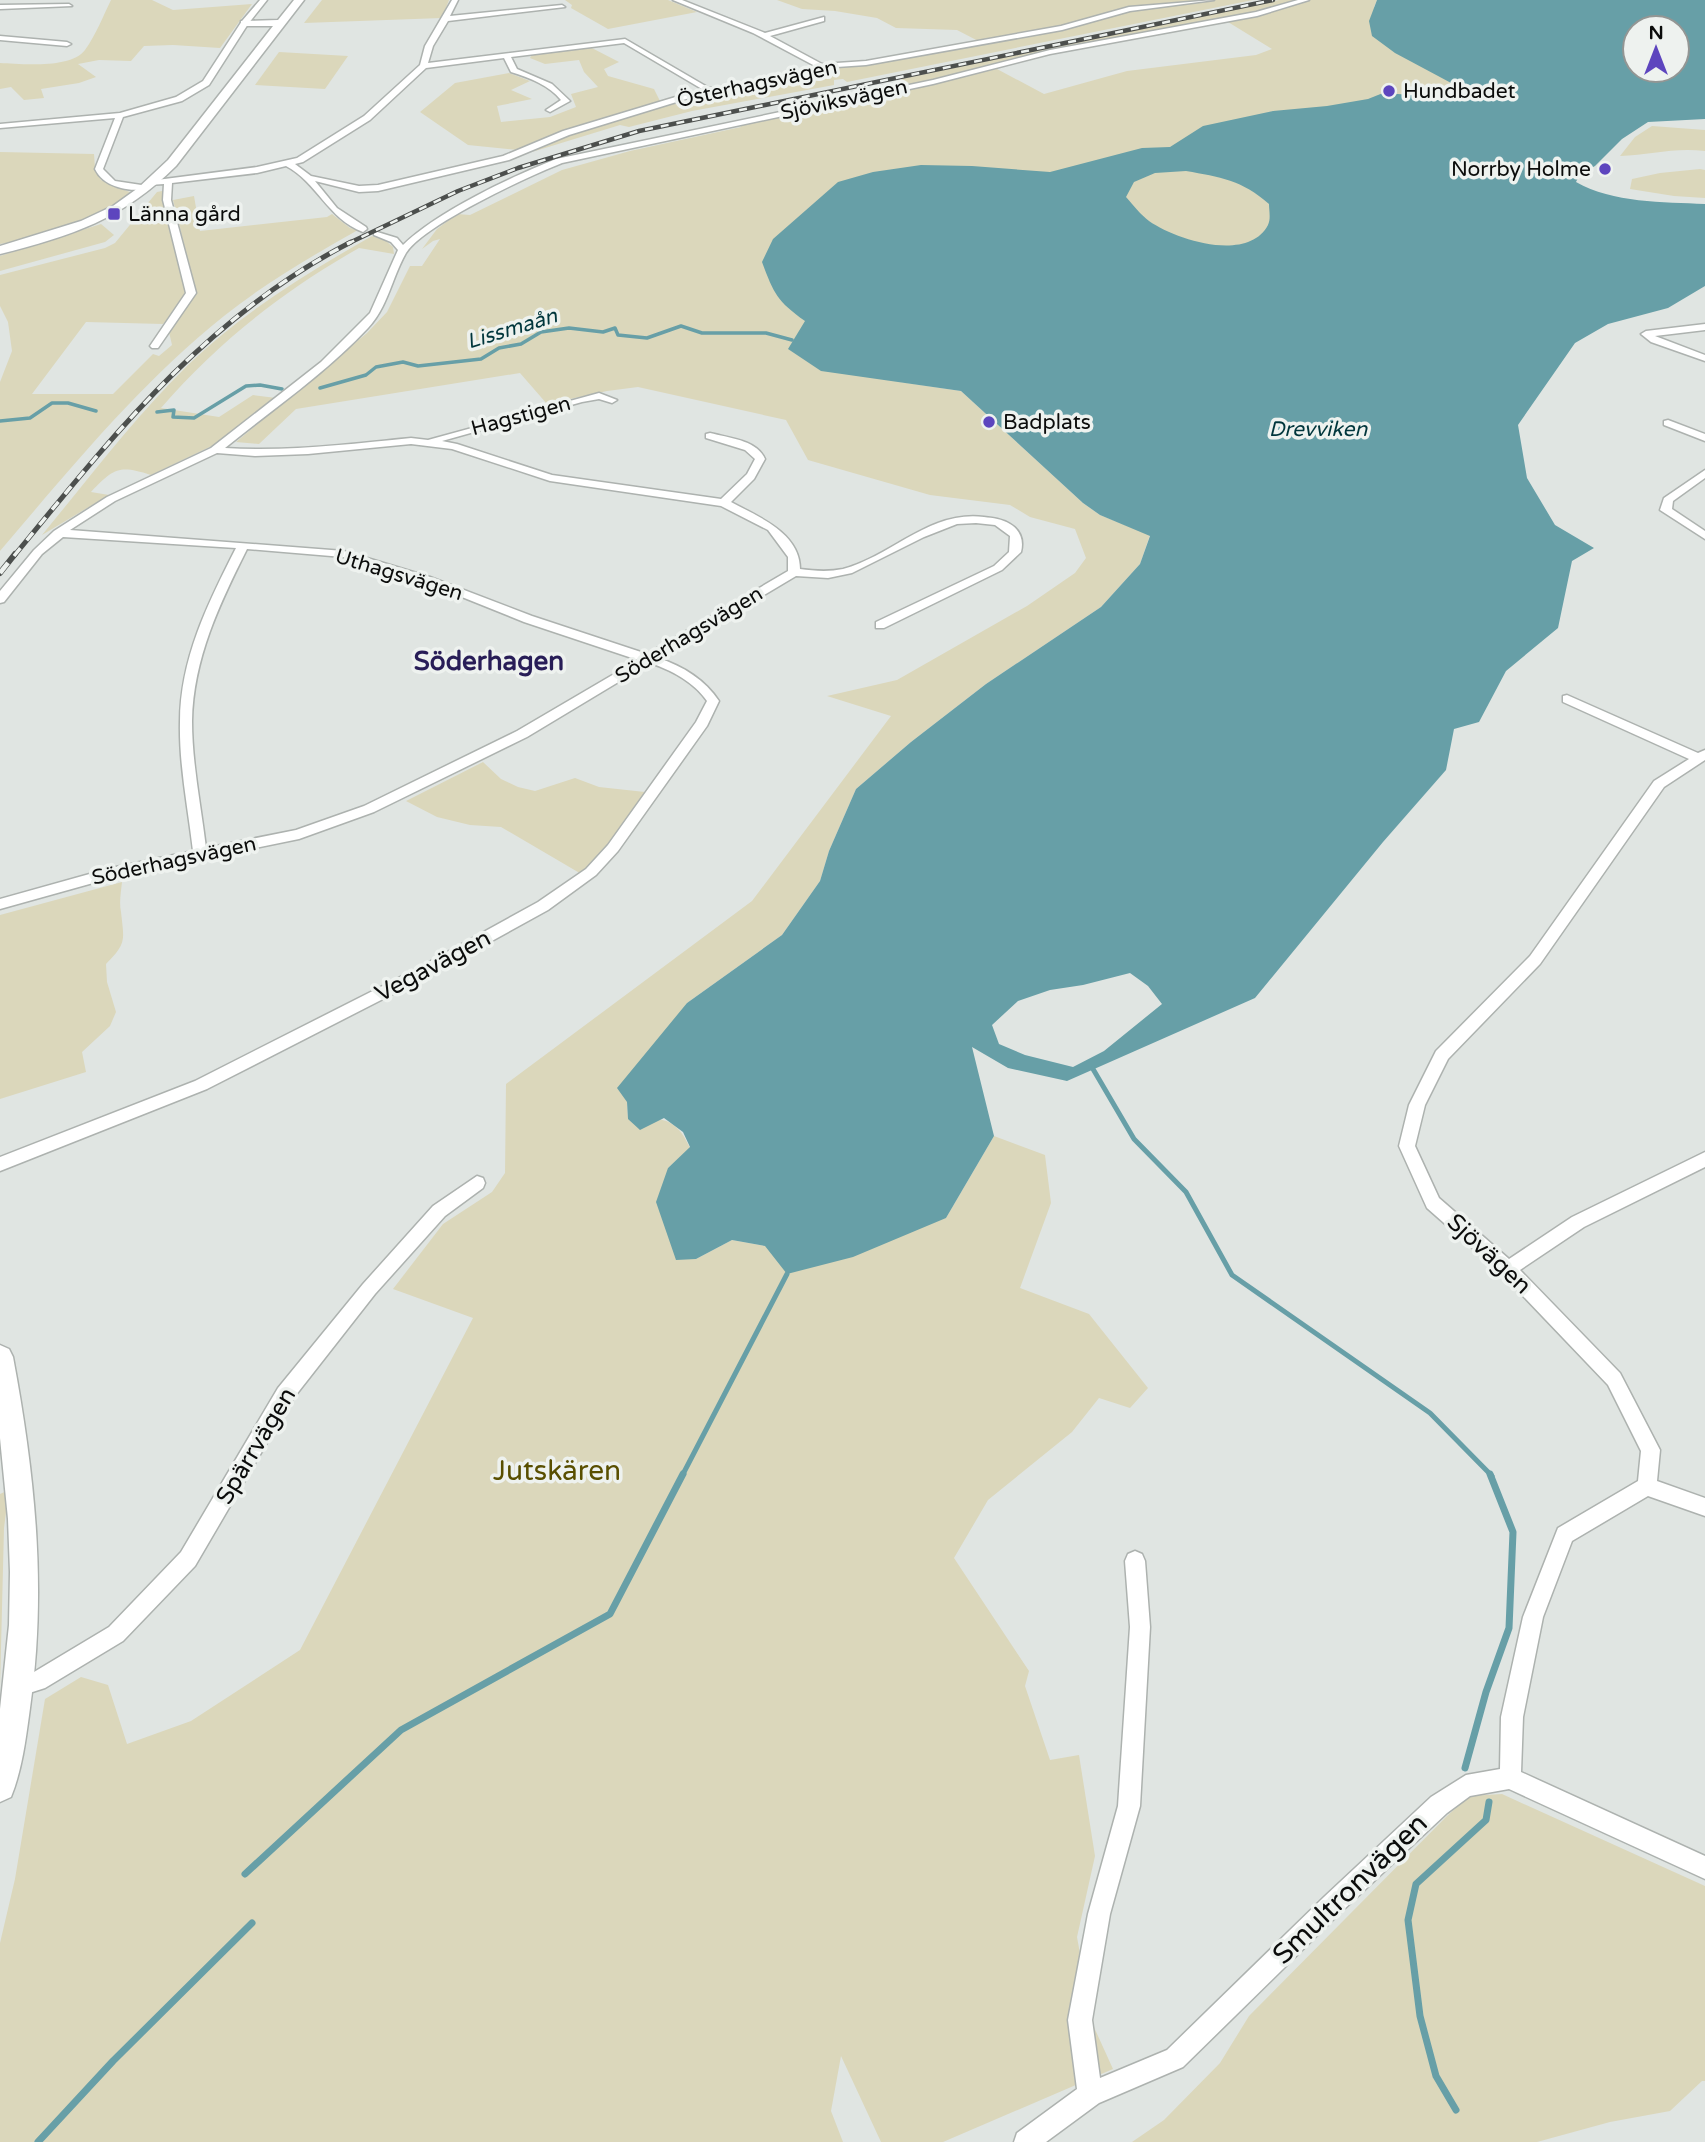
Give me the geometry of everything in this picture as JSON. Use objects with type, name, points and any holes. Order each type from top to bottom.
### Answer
[{"type":"street","points":[[0,126],[120,115],[179,99],[206,83],[264,0]]},
{"type":"street","points":[[0,250],[97,218],[132,199],[149,186],[172,163],[299,0]]},
{"type":"street","points":[[120,115],[99,169],[105,180],[123,186],[149,186],[289,164],[367,118],[424,66],[429,46],[455,0]]},
{"type":"street","points":[[676,0],[765,35],[821,66]]},
{"type":"street","name":"Österhagsvägen","points":[[311,178],[359,189],[378,188],[506,158],[566,133],[708,90],[771,82],[821,66],[866,64],[1062,28],[1129,9],[1211,0]]},
{"type":"street","name":"Sjöviksvägen","points":[[403,250],[416,237],[469,204],[524,175],[559,161],[933,82],[1050,52],[1257,14],[1306,0]]},
{"type":"street","points":[[0,7],[69,6]]},
{"type":"street","points":[[446,19],[562,6]]},
{"type":"street","points":[[765,35],[821,19]]},
{"type":"street","points":[[246,23],[281,23]]},
{"type":"street","points":[[0,38],[67,44]]},
{"type":"street","points":[[424,66],[625,41],[708,90]]},
{"type":"street","points":[[508,55],[513,70],[541,81],[561,93],[566,101],[550,110]]},
{"type":"street","points":[[289,164],[311,178],[320,194],[350,223],[363,229]]},
{"type":"street","points":[[155,346],[191,293],[167,200],[168,182]]},
{"type":"street","points":[[0,599],[38,552],[58,533],[111,499],[215,450],[325,365],[358,334],[374,313],[403,250],[394,240],[377,233]]},
{"type":"street","points":[[1705,327],[1646,334],[1654,340],[1705,358]]},
{"type":"street","name":"Hagstigen","points":[[431,441],[581,399],[598,396],[612,400]]},
{"type":"street","points":[[1668,423],[1705,438]]},
{"type":"street","points":[[710,436],[746,444],[758,451],[761,458],[759,468],[724,503]]},
{"type":"street","points":[[215,450],[295,452],[391,442],[431,441],[550,478],[724,503],[772,528],[794,557],[794,572],[844,572],[865,565],[941,524],[964,519],[982,518],[1002,524],[1014,532],[1017,545],[1013,557],[998,568],[880,625]]},
{"type":"street","points":[[1705,473],[1668,500],[1666,510],[1705,536]]},
{"type":"street","name":"Uthagsvägen","points":[[58,533],[344,554],[426,579],[528,619],[645,660]]},
{"type":"street","points":[[200,854],[186,721],[192,670],[212,604],[243,545]]},
{"type":"street","name":"Söderhagsvägen","points":[[0,904],[111,873],[299,834],[369,808],[522,734],[794,572]]},
{"type":"street","name":"Vegavägen","points":[[0,1164],[201,1085],[255,1059],[473,946],[592,872],[635,820],[702,723],[713,701],[704,688],[670,666],[645,660]]},
{"type":"street","points":[[1567,699],[1702,756]]},
{"type":"street","name":"Sjövägen","points":[[1647,1486],[1651,1450],[1614,1379],[1508,1269],[1433,1202],[1406,1146],[1417,1105],[1443,1055],[1535,960],[1659,784],[1702,756]]},
{"type":"street","points":[[1508,1269],[1578,1222],[1705,1159]]},
{"type":"street","name":"Spärrvägen","points":[[20,1686],[38,1681],[116,1634],[188,1559],[285,1394],[395,1260],[439,1211],[477,1183]]},
{"type":"street","points":[[0,1357],[8,1398],[25,1537],[26,1601],[20,1686],[0,1786]]},
{"type":"street","points":[[1705,1507],[1647,1486],[1565,1535],[1533,1618],[1512,1717],[1510,1778],[1705,1868]]},
{"type":"street","points":[[1090,2094],[1080,2020],[1099,1914],[1129,1805],[1140,1627],[1135,1561]]},
{"type":"street","name":"Smultronvägen","points":[[1026,2142],[1090,2094],[1175,2059],[1439,1805],[1466,1786],[1510,1778]]},
{"type":"green space","points":[[111,0],[152,0],[173,10],[252,4],[220,48],[144,46],[131,61],[99,60],[78,64],[96,77],[79,83],[41,89],[44,98],[24,100],[11,87],[0,89],[0,63],[57,63],[78,56],[93,38]]},
{"type":"green space","points":[[322,0],[449,0],[442,18],[304,23]]},
{"type":"green space","points":[[565,0],[668,0],[697,12],[608,29],[571,8],[572,5]]},
{"type":"green space","points":[[777,0],[1253,0],[847,82],[843,79],[834,80],[834,85],[692,111],[629,127],[620,125],[532,152],[569,135],[714,92],[774,82],[816,70],[873,64],[984,44],[957,30],[896,28],[877,18],[802,9]]},
{"type":"green space","points":[[1279,0],[1303,0],[1255,14],[1049,51],[912,85],[901,79]]},
{"type":"green space","name":"Jutskären","points":[[1310,0],[1377,0],[1374,7],[1621,67],[1621,84],[1416,291],[865,372],[900,382],[961,391],[1083,503],[1100,515],[1150,535],[1140,564],[1101,607],[986,684],[856,789],[829,851],[820,881],[782,935],[687,1003],[627,1102],[628,1119],[658,1119],[672,1124],[690,1148],[668,1168],[696,1259],[732,1240],[765,1246],[946,1218],[994,1136],[1045,1155],[1051,1203],[1020,1288],[1089,1314],[1148,1388],[1130,1408],[1099,1398],[1072,1432],[988,1500],[954,1558],[1029,1671],[1025,1686],[1050,1760],[1079,1755],[1095,1856],[1077,1937],[1093,2025],[1113,2069],[943,2142],[881,2142],[841,2056],[831,2111],[843,2142],[0,2142],[0,1943],[15,1879],[45,1699],[81,1677],[108,1685],[127,1744],[191,1721],[300,1650],[473,1318],[393,1289],[443,1224],[492,1192],[505,1173],[506,1084],[752,901],[891,716],[827,696],[897,680],[1027,606],[1075,573],[1086,558],[1075,529],[1030,517],[1010,505],[930,495],[808,460],[786,420],[638,387],[547,404],[520,373],[296,409],[259,444],[236,442],[367,333],[387,312],[410,266],[422,266],[440,239],[422,249],[437,229],[457,214],[470,215],[562,170],[630,151],[997,69],[1044,94],[1127,71],[1256,55],[1272,49],[1228,22]]},
{"type":"green space","points":[[588,46],[619,62],[604,69],[608,76],[654,89],[660,101],[577,127],[518,150],[468,145],[420,112],[455,83],[509,73],[530,81],[511,90],[532,99],[497,106],[501,122],[550,117],[576,107],[571,94],[598,87],[584,72],[579,60],[545,64],[530,58],[533,53]]},
{"type":"green space","points":[[279,52],[348,56],[325,89],[255,85]]},
{"type":"green space","points":[[1652,126],[1705,130],[1705,151],[1620,156],[1635,137]]},
{"type":"green space","points":[[0,152],[94,154],[95,168],[101,180],[132,193],[86,220],[34,237],[0,244]]},
{"type":"green space","points":[[1705,170],[1705,198],[1630,189],[1632,179]]},
{"type":"green space","points":[[162,191],[186,289],[182,301],[163,324],[86,322],[32,394],[113,394],[153,354],[159,356],[172,345],[169,332],[195,295],[173,200],[194,196],[200,231],[327,217],[332,214],[350,228],[358,230],[256,292],[193,342],[106,428],[0,551],[0,382],[12,351],[8,322],[0,306],[0,275],[105,248],[115,243],[157,192]]},
{"type":"green space","points":[[101,224],[114,235],[105,242],[0,271],[0,256]]},
{"type":"green space","points":[[372,236],[386,241],[393,247],[394,254],[359,248],[304,282],[253,319],[205,361],[161,408],[219,417],[253,395],[276,398],[216,444],[151,475],[131,470],[112,473],[91,492],[109,495],[42,535],[149,405],[188,365],[253,311]]},
{"type":"green space","points":[[483,762],[501,779],[535,791],[575,778],[599,787],[645,792],[607,847],[583,875],[501,827],[470,825],[437,817],[406,801]]},
{"type":"green space","points":[[122,882],[122,941],[118,951],[106,964],[107,982],[116,1012],[110,1026],[82,1052],[86,1072],[0,1099],[0,915]]},
{"type":"green space","points":[[9,1490],[4,1528],[0,1688],[0,1494]]},
{"type":"green space","points":[[1502,1794],[1705,1886],[1705,2081],[1670,2111],[1610,2122],[1537,2142],[1132,2142],[1164,2120],[1220,2063],[1249,2016],[1447,1816],[1469,1796]]},
{"type":"water","name":"Drevviken","points":[[1377,0],[1705,0],[1705,119],[1648,122],[1622,139],[1595,166],[1580,174],[1576,182],[1622,198],[1705,204],[1705,286],[1668,308],[1608,324],[1575,343],[1518,425],[1527,478],[1555,525],[1594,548],[1572,561],[1558,628],[1506,671],[1479,722],[1454,729],[1446,770],[1255,998],[1067,1081],[1008,1068],[972,1047],[994,1136],[946,1218],[853,1257],[787,1274],[765,1246],[732,1240],[696,1259],[676,1260],[656,1202],[668,1168],[690,1147],[683,1132],[664,1118],[640,1130],[628,1119],[627,1102],[617,1088],[687,1003],[782,935],[820,881],[829,851],[856,789],[986,684],[1101,607],[1140,564],[1150,536],[1100,515],[1083,503],[961,391],[821,371],[788,349],[805,321],[782,302],[766,273],[762,262],[773,239],[838,182],[873,172],[921,165],[1050,172],[1142,148],[1170,147],[1203,126],[1273,111],[1327,106],[1368,99],[1383,93],[1427,96],[1451,92],[1453,84],[1395,53],[1372,36],[1369,21]],"holes":[[[1186,171],[1220,178],[1259,196],[1269,204],[1268,225],[1258,237],[1245,243],[1229,245],[1193,241],[1146,219],[1126,197],[1134,182],[1155,173]],[[1130,973],[1148,986],[1162,1004],[1104,1051],[1073,1067],[1025,1055],[999,1044],[992,1025],[1018,1001],[1050,990]]]},
{"type":"waterway","name":"Lissmaån","points":[[320,388],[366,375],[376,367],[403,362],[418,366],[481,359],[499,348],[521,344],[541,332],[569,328],[603,332],[615,328],[618,335],[647,338],[681,326],[702,333],[766,333],[792,340]]},
{"type":"waterway","name":"Lissmaån","points":[[157,412],[174,410],[173,417],[194,418],[246,386],[260,385],[282,389]]},
{"type":"waterway","name":"Lissmaån","points":[[0,421],[30,418],[52,403],[68,403],[96,411]]},
{"type":"waterway","points":[[1093,1069],[1134,1139],[1186,1192],[1232,1275],[1430,1413],[1492,1476]]},
{"type":"waterway","points":[[682,1476],[787,1274]]},
{"type":"waterway","points":[[245,1874],[401,1730],[610,1614],[683,1474]]},
{"type":"waterway","points":[[1465,1768],[1486,1692],[1509,1628],[1513,1532],[1490,1474]]},
{"type":"waterway","points":[[1456,2110],[1436,2076],[1420,2016],[1408,1920],[1416,1884],[1486,1820],[1489,1802]]},
{"type":"waterway","points":[[38,2142],[113,2061],[252,1923]]},
{"type":"railway","points":[[350,243],[458,191],[518,168],[639,131],[1273,0]]},
{"type":"railway","points":[[14,556],[127,423],[207,342],[252,305],[299,272],[350,243]]},
{"type":"railway","points":[[0,573],[15,554]]},
{"type":"place","name":"Hundbadet","points":[[1389,91]]},
{"type":"place","name":"Norrby Holme","points":[[1605,169]]},
{"type":"place","name":"Länna gård","points":[[114,214]]},
{"type":"place","name":"Badplats","points":[[989,422]]},
{"type":"district","name":"Söderhagen","points":[[489,661]]}]
